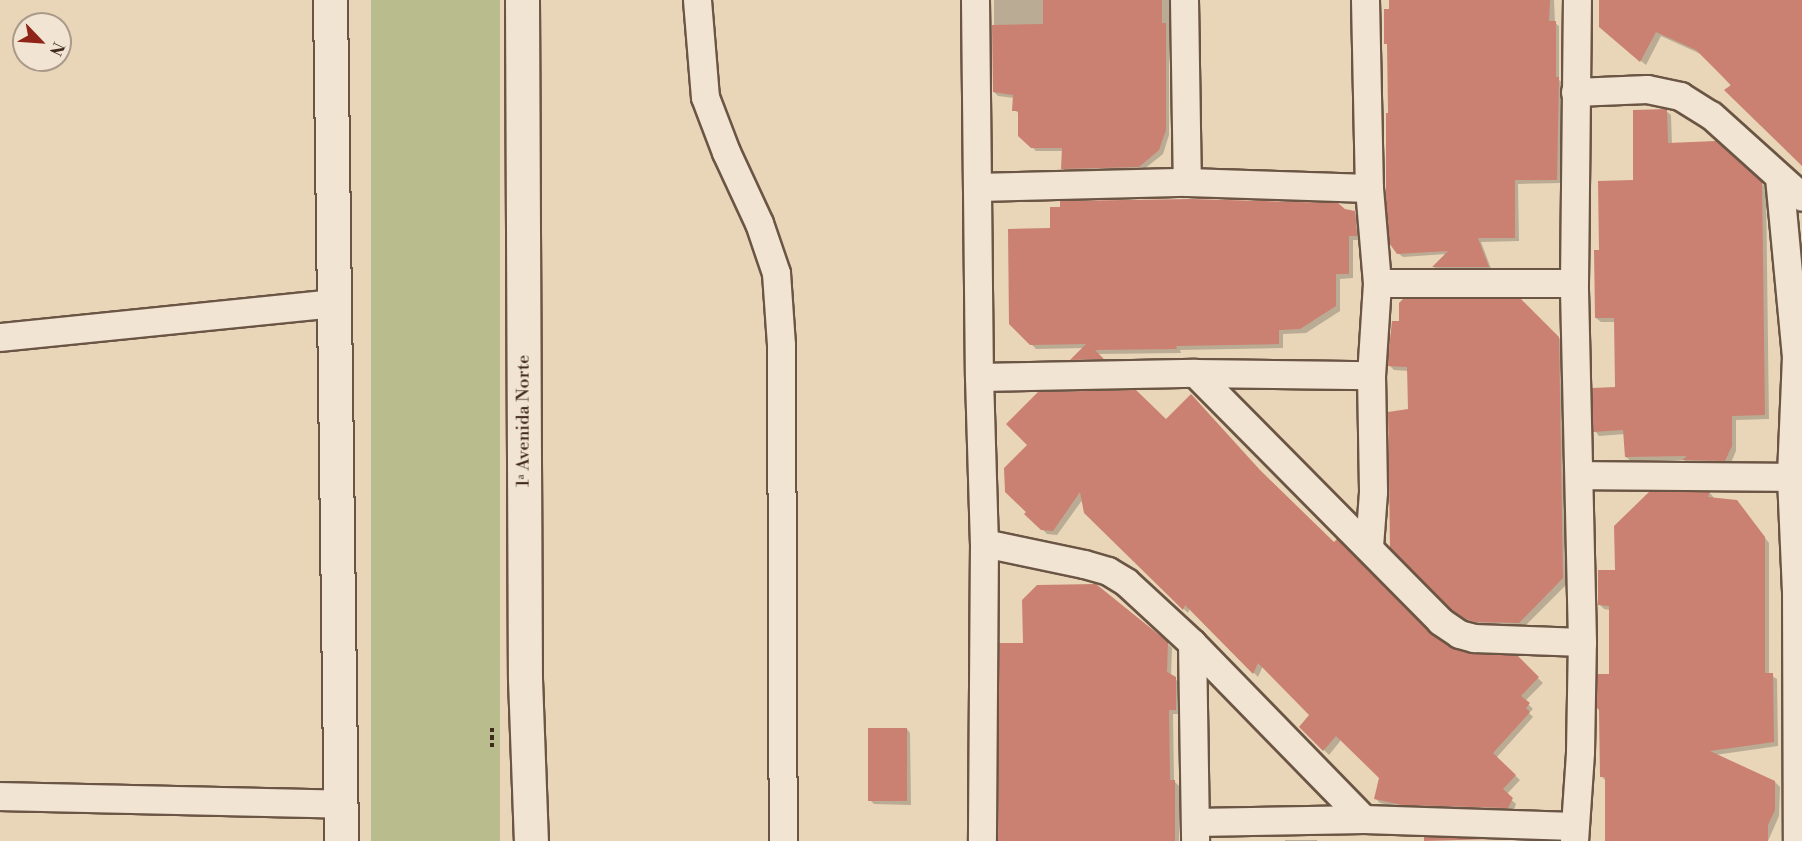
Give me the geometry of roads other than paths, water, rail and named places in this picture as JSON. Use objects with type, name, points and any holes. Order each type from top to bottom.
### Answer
[{"type":"main road","points":[[330,0],[341,841]]},
{"type":"main road","name":"1ᵃ Avenida Norte","points":[[522,0],[525,667],[531,841]]},
{"type":"street","points":[[697,0],[705,97],[726,153],[759,223],[776,273],[781,357],[783,841]]},
{"type":"street","points":[[975,0],[978,377],[984,543],[982,841]]},
{"type":"street","points":[[1184,0],[1187,182]]},
{"type":"street","points":[[1365,0],[1369,188],[1377,283],[1371,375],[1373,492],[1369,547]]},
{"type":"street","points":[[1192,643],[1195,831],[1364,819],[1574,833],[1580,752],[1582,642],[1574,283],[1576,0]]},
{"type":"street","points":[[1575,92],[1647,89],[1680,96],[1711,115],[1802,197]]},
{"type":"street","points":[[1779,177],[1799,356],[1791,477],[1799,590],[1797,841]]},
{"type":"street","points":[[977,187],[1187,182],[1369,188]]},
{"type":"street","points":[[1377,283],[1574,283]]},
{"type":"street","points":[[0,337],[333,303]]},
{"type":"street","points":[[978,377],[1195,373],[1371,375]]},
{"type":"street","points":[[1195,373],[1440,621],[1459,634],[1474,638],[1582,642]]},
{"type":"street","points":[[1579,475],[1791,477]]},
{"type":"street","points":[[984,543],[1108,571],[1126,582],[1192,643],[1364,819]]},
{"type":"street","points":[[0,796],[341,804]]}]
